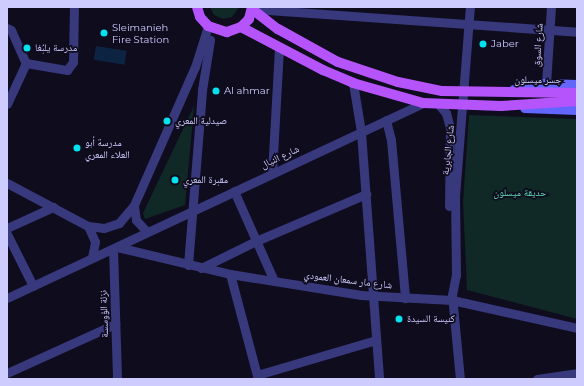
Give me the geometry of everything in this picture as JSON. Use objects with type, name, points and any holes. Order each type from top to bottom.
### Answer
[{"type":"main road","points":[[197,7],[200,17],[210,28],[227,32],[241,26],[252,8]]},
{"type":"main road","name":"جسر ميسلون","points":[[252,8],[278,30],[338,62],[398,82],[442,91],[459,92],[577,92]]},
{"type":"main road","points":[[241,26],[279,47],[353,83],[423,102],[439,105],[501,106],[577,110]]},
{"type":"main road","points":[[500,93],[546,84],[577,85]]},
{"type":"main road","points":[[501,106],[577,101]]},
{"type":"street","points":[[26,64],[66,70],[73,62],[74,7]]},
{"type":"street","points":[[459,92],[465,7]]},
{"type":"street","name":"شارع الجابرية","points":[[452,298],[456,275],[455,196],[470,7]]},
{"type":"street","name":"شارع السوق","points":[[546,84],[551,30],[551,7]]},
{"type":"street","points":[[252,8],[354,11],[464,23],[577,32]]},
{"type":"street","points":[[7,28],[11,30],[26,64],[7,104]]},
{"type":"street","points":[[7,183],[88,226],[104,228],[119,223],[134,205],[195,67],[210,28]]},
{"type":"street","points":[[188,265],[191,212],[204,69],[210,28]]},
{"type":"street","points":[[272,173],[279,47]]},
{"type":"street","points":[[353,83],[361,132],[379,379]]},
{"type":"street","name":"شارع النيال","points":[[7,298],[423,102]]},
{"type":"street","points":[[439,105],[446,113],[450,128],[449,201],[452,298],[460,379]]},
{"type":"street","points":[[386,120],[391,140],[405,298]]},
{"type":"street","points":[[234,192],[274,281]]},
{"type":"street","points":[[201,268],[256,241],[366,194]]},
{"type":"street","points":[[134,205],[136,220],[147,232]]},
{"type":"street","points":[[7,228],[53,207]]},
{"type":"street","points":[[88,226],[96,242],[92,258]]},
{"type":"street","points":[[7,234],[33,286]]},
{"type":"street","name":"شارع مار سمعان العمودي","points":[[115,248],[230,274],[373,296],[452,298],[577,328]]},
{"type":"street","name":"نزلة الؤوسسة","points":[[115,248],[117,379]]},
{"type":"street","points":[[230,274],[258,377],[376,340]]},
{"type":"street","points":[[7,373],[115,324]]},
{"type":"street","points":[[537,379],[573,376]]},
{"type":"green space","points":[[210,7],[239,7],[232,17],[223,19],[214,15]]},
{"type":"green space","points":[[194,106],[185,205],[145,219],[143,213]]},
{"type":"green space","name":"حديقة ميسلون","points":[[469,115],[577,119],[577,319],[467,290],[463,202]]},
{"type":"water","points":[[96,46],[127,51],[124,65],[94,60]]},
{"type":"place","name":"Sleimanieh Fire Station","points":[[104,33]]},
{"type":"place","name":"Jaber","points":[[483,44]]},
{"type":"place","name":"مدرسة يلبُغا","points":[[27,48]]},
{"type":"place","name":"Al ahmar","points":[[216,91]]},
{"type":"place","name":"صيدلية المعري","points":[[167,121]]},
{"type":"place","name":"مدرسة أبو العلاء المعري","points":[[77,148]]},
{"type":"place","name":"مقبرة المعري","points":[[175,180]]},
{"type":"place","name":"كنيسة السيدة","points":[[399,319]]}]
